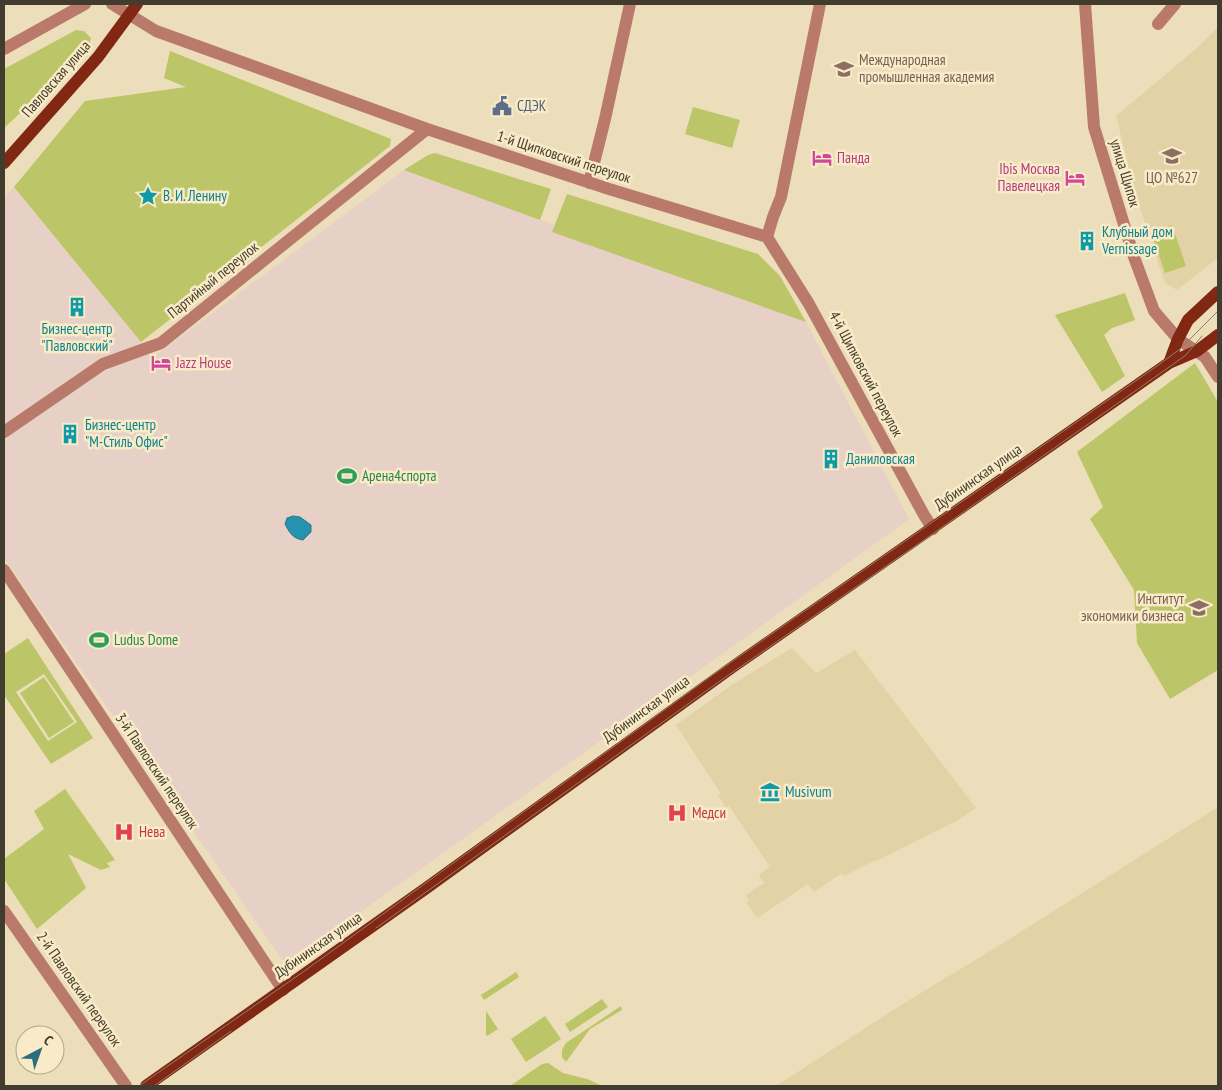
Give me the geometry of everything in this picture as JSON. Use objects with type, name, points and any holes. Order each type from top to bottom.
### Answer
[{"type":"main road","name":"Павловская улица","points":[[4,163],[98,57],[138,4]]},
{"type":"main road","points":[[1169,363],[1188,320],[1218,292]]},
{"type":"main road","name":"Дубининская улица","points":[[146,1086],[283,990],[734,666],[1169,363],[1201,354],[1218,336]]},
{"type":"street","points":[[4,49],[85,4]]},
{"type":"street","name":"1-й Щипковский переулок","points":[[112,4],[156,31],[427,129],[767,237]]},
{"type":"street","points":[[589,182],[630,4]]},
{"type":"street","points":[[767,237],[781,197],[820,4]]},
{"type":"street","name":"улица Щипок","points":[[1085,4],[1094,127],[1134,257],[1154,311],[1178,339],[1201,354]]},
{"type":"street","points":[[1158,24],[1175,4]]},
{"type":"street","name":"Партийный переулок","points":[[4,432],[103,364],[161,343],[427,129]]},
{"type":"street","name":"4-й Щипковский переулок","points":[[767,237],[809,304],[932,529]]},
{"type":"street","points":[[1201,354],[1218,377]]},
{"type":"street","name":"3-й Павловский переулок","points":[[4,570],[283,990]]},
{"type":"street","name":"2-й Павловский переулок","points":[[4,911],[126,1086]]},
{"type":"shaded area","name":"ЦО №627","points":[[1218,27],[1218,258],[1177,290],[1165,283],[1136,196],[1116,116],[1197,48]]},
{"type":"shaded area","points":[[404,170],[555,225],[553,232],[806,322],[909,519],[286,965],[4,558],[4,198],[14,187],[152,358]]},
{"type":"shaded area","points":[[792,648],[816,673],[855,650],[976,808],[957,821],[877,861],[844,876],[842,873],[814,892],[808,884],[757,918],[746,902],[749,900],[746,895],[764,883],[759,875],[770,867],[729,806],[726,808],[718,796],[721,794],[676,725],[733,684]]},
{"type":"shaded area","points":[[1218,807],[1218,1086],[776,1086],[901,1005],[1005,942]]},
{"type":"green space","points":[[76,30],[84,31],[91,38],[89,46],[70,67],[4,128],[4,69]]},
{"type":"green space","points":[[170,51],[391,139],[390,146],[141,342],[14,187],[85,101],[186,87],[164,78]]},
{"type":"green space","points":[[693,107],[740,120],[732,148],[685,134]]},
{"type":"green space","points":[[435,153],[551,189],[540,220],[404,170],[428,155]]},
{"type":"green space","points":[[567,194],[758,254],[780,276],[806,322],[552,232]]},
{"type":"green space","points":[[1172,225],[1186,266],[1165,273],[1151,232]]},
{"type":"green space","points":[[1125,293],[1135,320],[1112,328],[1104,335],[1125,376],[1102,392],[1055,315]]},
{"type":"green space","points":[[1195,363],[1218,402],[1218,670],[1170,699],[1137,643],[1134,590],[1090,519],[1103,507],[1077,452]]},
{"type":"green space","points":[[28,638],[93,738],[51,764],[4,695],[4,654]],"holes":[[[44,674],[77,722],[48,741],[16,692]]]},
{"type":"green space","points":[[44,677],[74,722],[49,738],[20,693]]},
{"type":"green space","points":[[65,789],[115,860],[107,863],[110,867],[101,870],[68,854],[86,888],[37,929],[4,879],[4,859],[44,829],[34,811]]},
{"type":"green space","points":[[516,972],[519,977],[484,1000],[481,995]]},
{"type":"green space","points":[[602,999],[608,1007],[570,1032],[565,1024]]},
{"type":"green space","points":[[621,1006],[622,1010],[590,1029],[566,1062],[562,1057],[562,1050],[566,1043]]},
{"type":"green space","points":[[486,1011],[498,1029],[487,1036],[486,1034]]},
{"type":"green space","points":[[545,1016],[561,1039],[526,1062],[511,1039]]},
{"type":"green space","points":[[548,1063],[563,1073],[587,1079],[603,1086],[510,1086],[542,1064]]},
{"type":"water","points":[[293,516],[300,517],[311,525],[311,532],[303,540],[294,537],[285,524],[287,518]]},
{"type":"tram line","points":[[139,1086],[303,972],[714,674],[1157,366],[1180,349],[1218,311]]},
{"type":"tram line","points":[[376,928],[720,681],[1186,355],[1202,336]]},
{"type":"tram line","points":[[154,1086],[231,1031]]},
{"type":"place","name":"Международная промышленная академия","points":[[844,69]]},
{"type":"place","name":"СДЭК","points":[[502,106]]},
{"type":"place","name":"ЦО №627","points":[[1172,156]]},
{"type":"place","name":"Панда","points":[[822,158]]},
{"type":"place","name":"Ibis Москва Павелецкая","points":[[1075,178]]},
{"type":"place","name":"В. И. Ленину","points":[[148,196]]},
{"type":"place","name":"Клубный дом Vernissage","points":[[1087,241]]},
{"type":"place","name":"Бизнес-центр \"Павловский\"","points":[[77,307]]},
{"type":"place","name":"Jazz House","points":[[161,363]]},
{"type":"place","name":"Бизнес-центр \"М-Стиль Офис\"","points":[[70,434]]},
{"type":"place","name":"Даниловская","points":[[831,459]]},
{"type":"place","name":"Арена4спорта","points":[[347,476]]},
{"type":"place","name":"Институт экономики бизнеса","points":[[1199,608]]},
{"type":"place","name":"Ludus Dome","points":[[99,640]]},
{"type":"place","name":"Musivum","points":[[770,792]]},
{"type":"place","name":"Медси","points":[[677,813]]},
{"type":"place","name":"Нева","points":[[124,832]]}]
